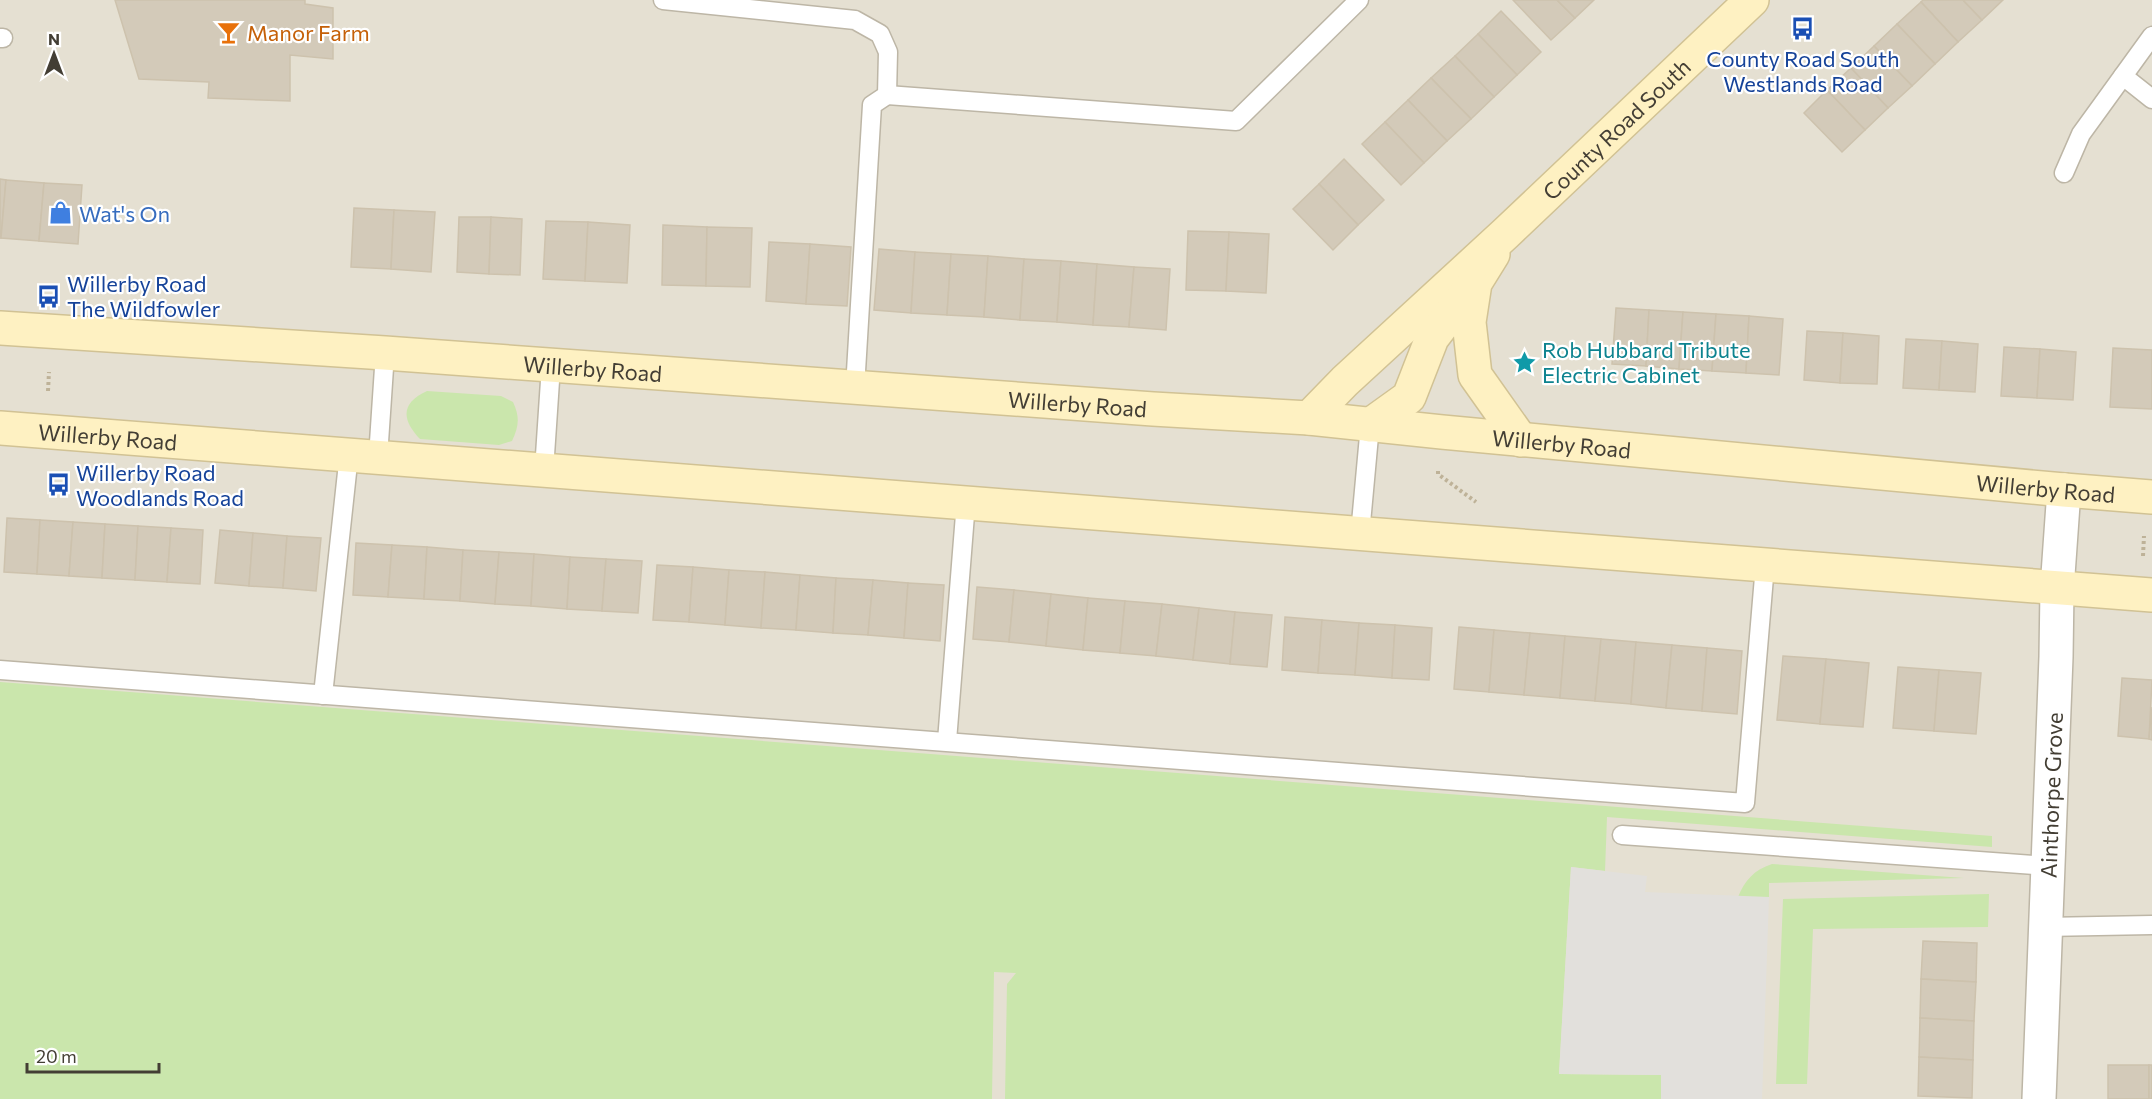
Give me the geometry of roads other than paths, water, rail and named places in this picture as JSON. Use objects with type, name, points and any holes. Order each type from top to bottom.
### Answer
[{"type":"street","name":"County Road South","points":[[1309,418],[1345,381],[1505,234],[1752,0]]},
{"type":"street","name":"County Road South","points":[[1370,425],[1409,397],[1432,339],[1475,283],[1505,234]]},
{"type":"street","name":"County Road South","points":[[1475,283],[1469,322],[1475,375],[1521,440]]},
{"type":"street","name":"Willerby Road","points":[[0,328],[1309,418],[1521,440],[2148,497]]},
{"type":"street","name":"Willerby Road","points":[[0,428],[2147,595]]},
{"type":"street","name":"Ainthorpe Grove","points":[[2039,1099],[2057,589],[2064,490]]},
{"type":"lane","points":[[663,0],[855,20],[880,34],[888,52],[887,95]]},
{"type":"lane","points":[[855,388],[872,105],[887,95],[1236,121],[1359,0]]},
{"type":"lane","points":[[2064,172],[2082,134],[2152,36]]},
{"type":"lane","points":[[2123,76],[2152,99]]},
{"type":"lane","points":[[322,695],[363,456],[385,353]]},
{"type":"lane","points":[[544,470],[551,366]]},
{"type":"lane","points":[[1360,534],[1370,425]]},
{"type":"lane","points":[[947,741],[966,502]]},
{"type":"lane","points":[[0,670],[1745,803],[1765,565]]},
{"type":"lane","points":[[1622,835],[2047,866]]},
{"type":"lane","points":[[2044,927],[2152,925]]},
{"type":"place","name":"County Road South Westlands Road","points":[[1803,29]]},
{"type":"place","name":"Manor Farm","points":[[229,32]]},
{"type":"place","name":"Wat's On","points":[[61,213]]},
{"type":"place","name":"Willerby Road The Wildfowler","points":[[49,296]]},
{"type":"place","name":"Rob Hubbard Tribute Electric Cabinet","points":[[1524,362]]},
{"type":"place","name":"Willerby Road Woodlands Road","points":[[58,485]]}]
